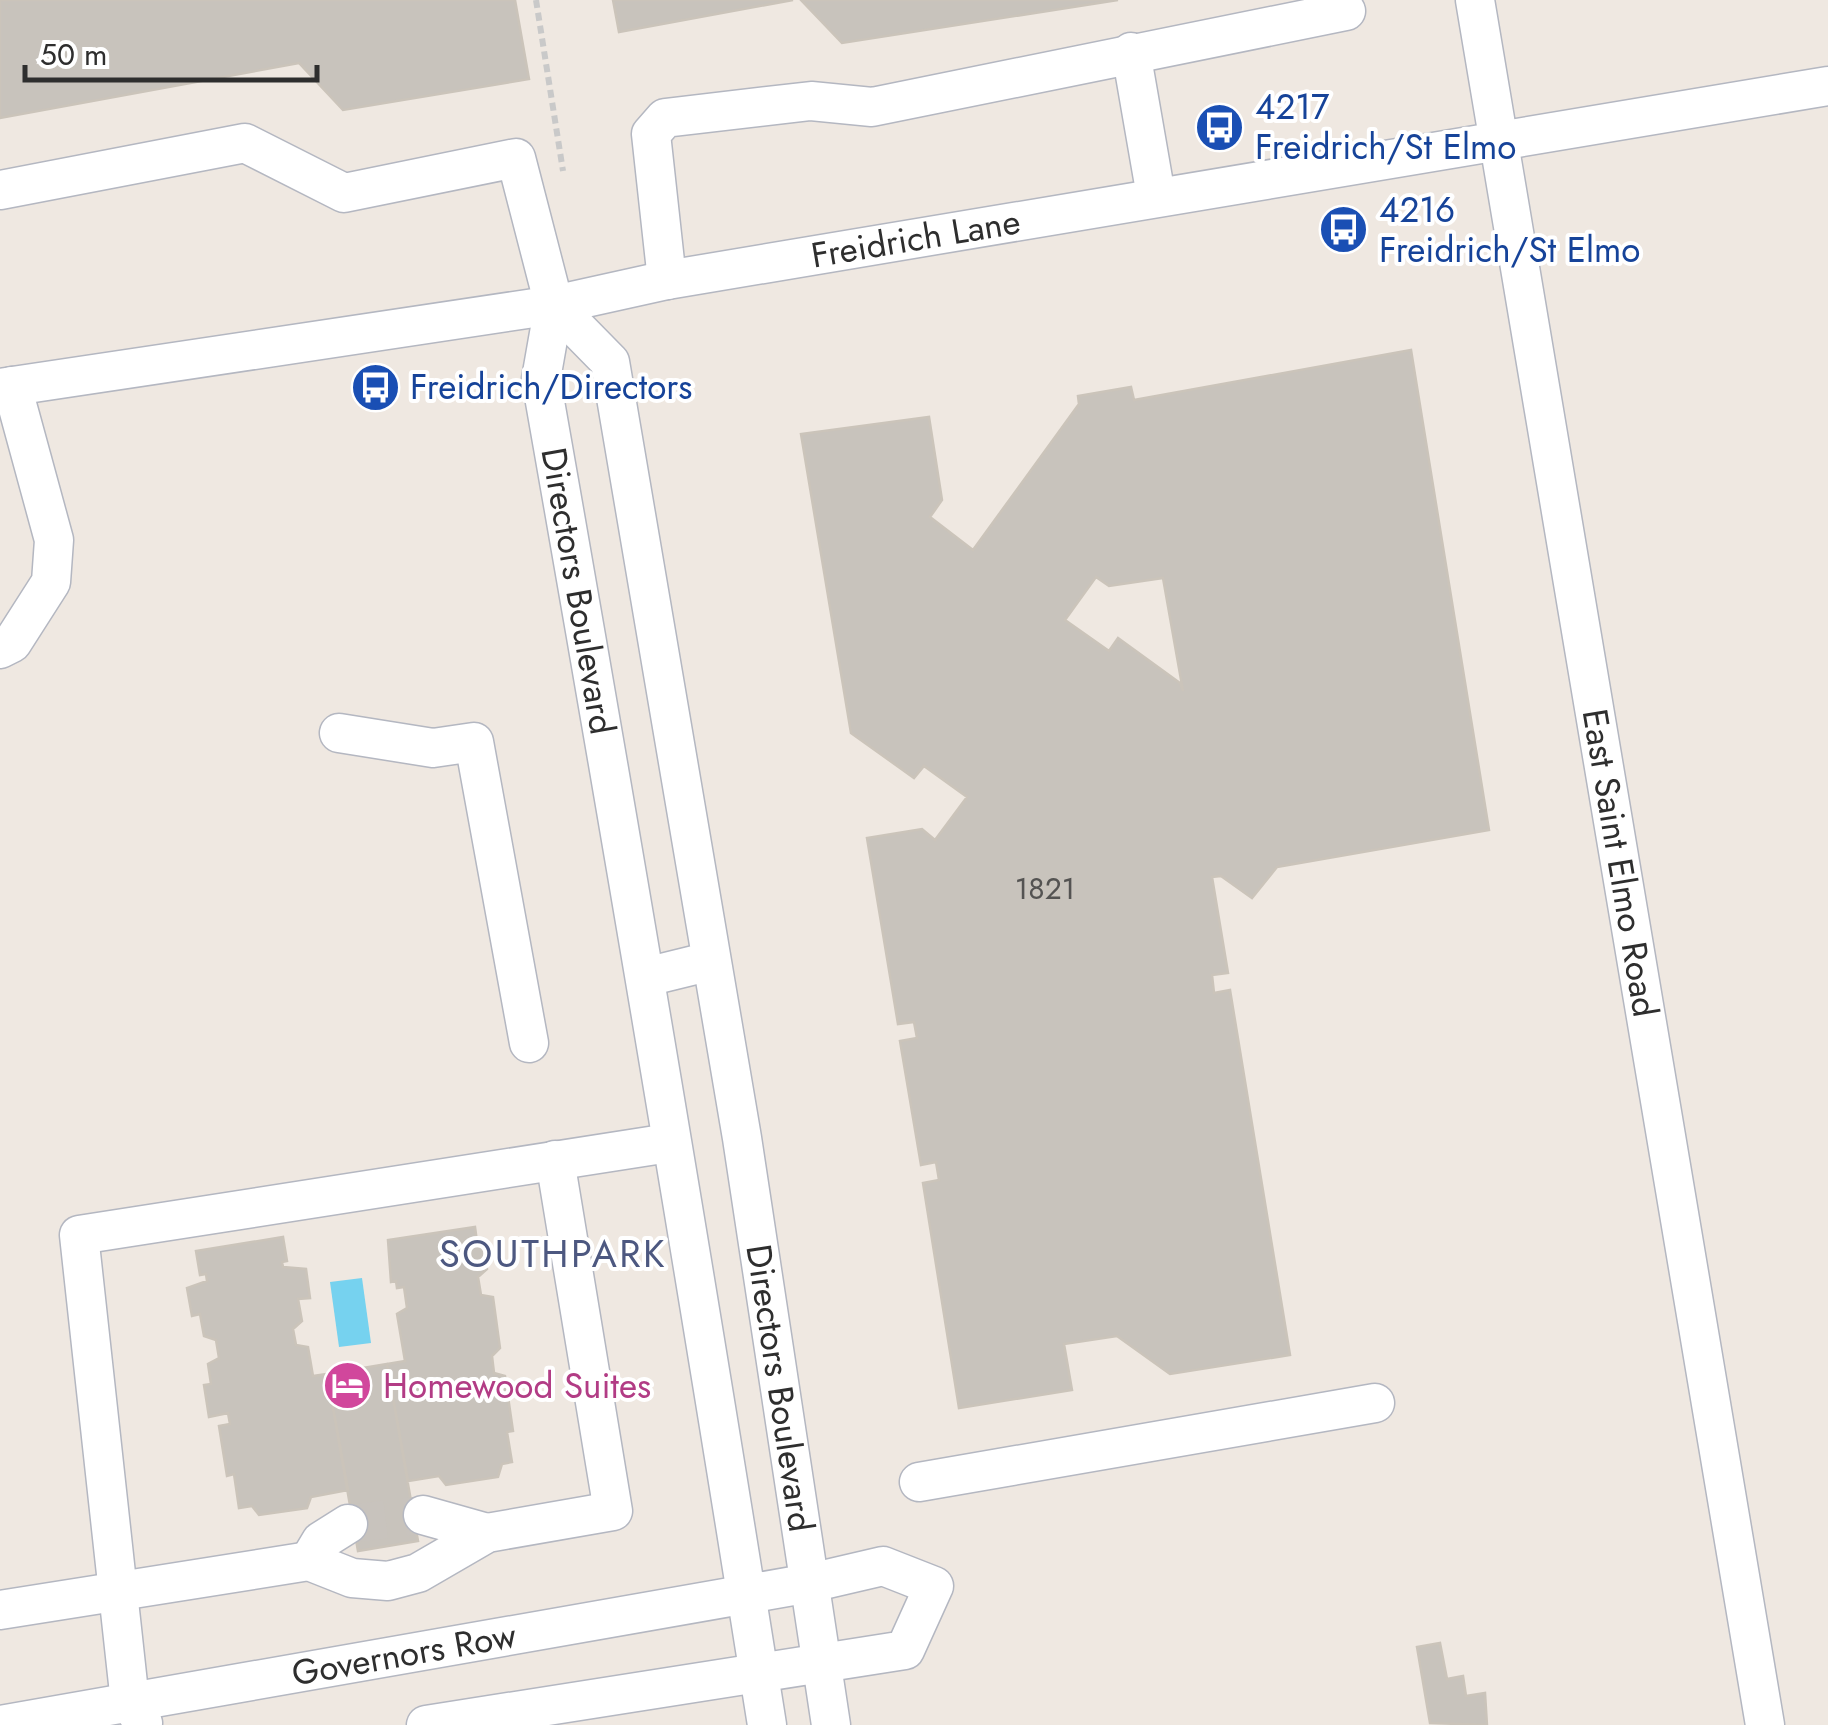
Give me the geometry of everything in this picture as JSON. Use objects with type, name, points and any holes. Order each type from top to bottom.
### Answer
[{"type":"street","name":"East Saint Elmo Road","points":[[1476,0],[1765,1725]]},
{"type":"street","points":[[667,280],[651,161],[651,134],[665,118],[812,101],[872,107],[1346,11]]},
{"type":"street","points":[[1131,52],[1156,196]]},
{"type":"street","name":"Freidrich Lane","points":[[6,387],[554,305],[667,280],[1498,138],[1828,86]]},
{"type":"street","points":[[0,190],[245,143],[344,194],[516,158],[554,305]]},
{"type":"street","name":"Directors Boulevard","points":[[554,305],[610,362],[711,960],[831,1725]]},
{"type":"street","name":"Directors Boulevard","points":[[554,305],[541,379],[646,977],[669,1142],[766,1725]]},
{"type":"street","points":[[0,649],[12,642],[51,582],[54,540],[6,387]]},
{"type":"street","points":[[338,734],[432,748],[474,742],[530,1044]]},
{"type":"street","points":[[646,977],[711,960]]},
{"type":"street","points":[[130,1717],[78,1235],[669,1142]]},
{"type":"street","points":[[0,1610],[310,1561],[352,1578],[388,1581],[418,1573],[487,1533],[613,1511],[555,1160]]},
{"type":"street","points":[[919,1482],[1375,1403]]},
{"type":"street","points":[[423,1515],[487,1533]]},
{"type":"street","points":[[310,1561],[321,1541],[348,1524]]},
{"type":"street","name":"Governors Row","points":[[0,1725],[130,1717],[882,1566],[934,1586],[905,1650],[822,1664]]},
{"type":"street","points":[[426,1725],[822,1664]]},
{"type":"path","points":[[536,0],[565,189]]},
{"type":"water","points":[[362,1278],[371,1343],[339,1347],[330,1282]]},
{"type":"building","points":[[0,0],[515,0],[529,79],[343,110],[299,63],[0,118]]},
{"type":"building","points":[[613,0],[793,0],[619,32]]},
{"type":"building","points":[[801,0],[1118,0],[842,43]]},
{"type":"building","points":[[1411,350],[1489,830],[1277,867],[1252,898],[1221,876],[1212,877],[1228,973],[1212,975],[1214,993],[1230,990],[1290,1355],[1170,1374],[1117,1336],[1064,1344],[1072,1390],[959,1408],[923,1183],[939,1180],[936,1162],[921,1165],[900,1041],[917,1038],[914,1022],[898,1024],[867,838],[922,829],[935,840],[967,797],[924,766],[914,778],[851,733],[801,434],[929,417],[942,500],[930,517],[973,550],[1079,404],[1078,396],[1131,387],[1134,400]],"holes":[[[1096,577],[1109,586],[1163,578],[1183,691],[1180,683],[1118,638],[1109,651],[1065,620]]]},
{"type":"building","points":[[475,1227],[477,1242],[483,1241],[487,1269],[478,1277],[481,1295],[493,1297],[500,1348],[492,1356],[494,1373],[505,1376],[513,1431],[507,1432],[512,1462],[502,1464],[498,1477],[446,1485],[439,1476],[408,1481],[387,1364],[405,1361],[397,1314],[407,1308],[404,1287],[397,1288],[396,1281],[391,1282],[388,1240]]},
{"type":"building","points":[[283,1237],[287,1261],[282,1262],[283,1267],[306,1269],[310,1298],[298,1299],[302,1321],[293,1329],[296,1345],[308,1347],[313,1376],[327,1374],[348,1490],[311,1497],[307,1508],[259,1515],[252,1506],[239,1508],[234,1474],[227,1476],[219,1426],[230,1424],[228,1413],[209,1417],[204,1385],[211,1384],[208,1364],[219,1358],[216,1340],[204,1336],[200,1314],[192,1316],[187,1288],[207,1281],[206,1274],[200,1275],[196,1251]]},
{"type":"building","points":[[387,1364],[418,1541],[358,1551],[327,1374]]},
{"type":"building","points":[[1440,1643],[1447,1679],[1463,1676],[1466,1696],[1485,1693],[1487,1725],[1430,1723],[1417,1647]]},
{"type":"tunnel","points":[[348,1524],[423,1515]]},
{"type":"place","name":"4217 Freidrich/St Elmo","points":[[1220,127]]},
{"type":"place","name":"4216 Freidrich/St Elmo","points":[[1344,230]]},
{"type":"place","name":"Freidrich/Directors","points":[[375,387]]},
{"type":"place","name":"Homewood Suites","points":[[348,1386]]},
{"type":"district","name":"SOUTHPARK","points":[[553,1253]]}]
